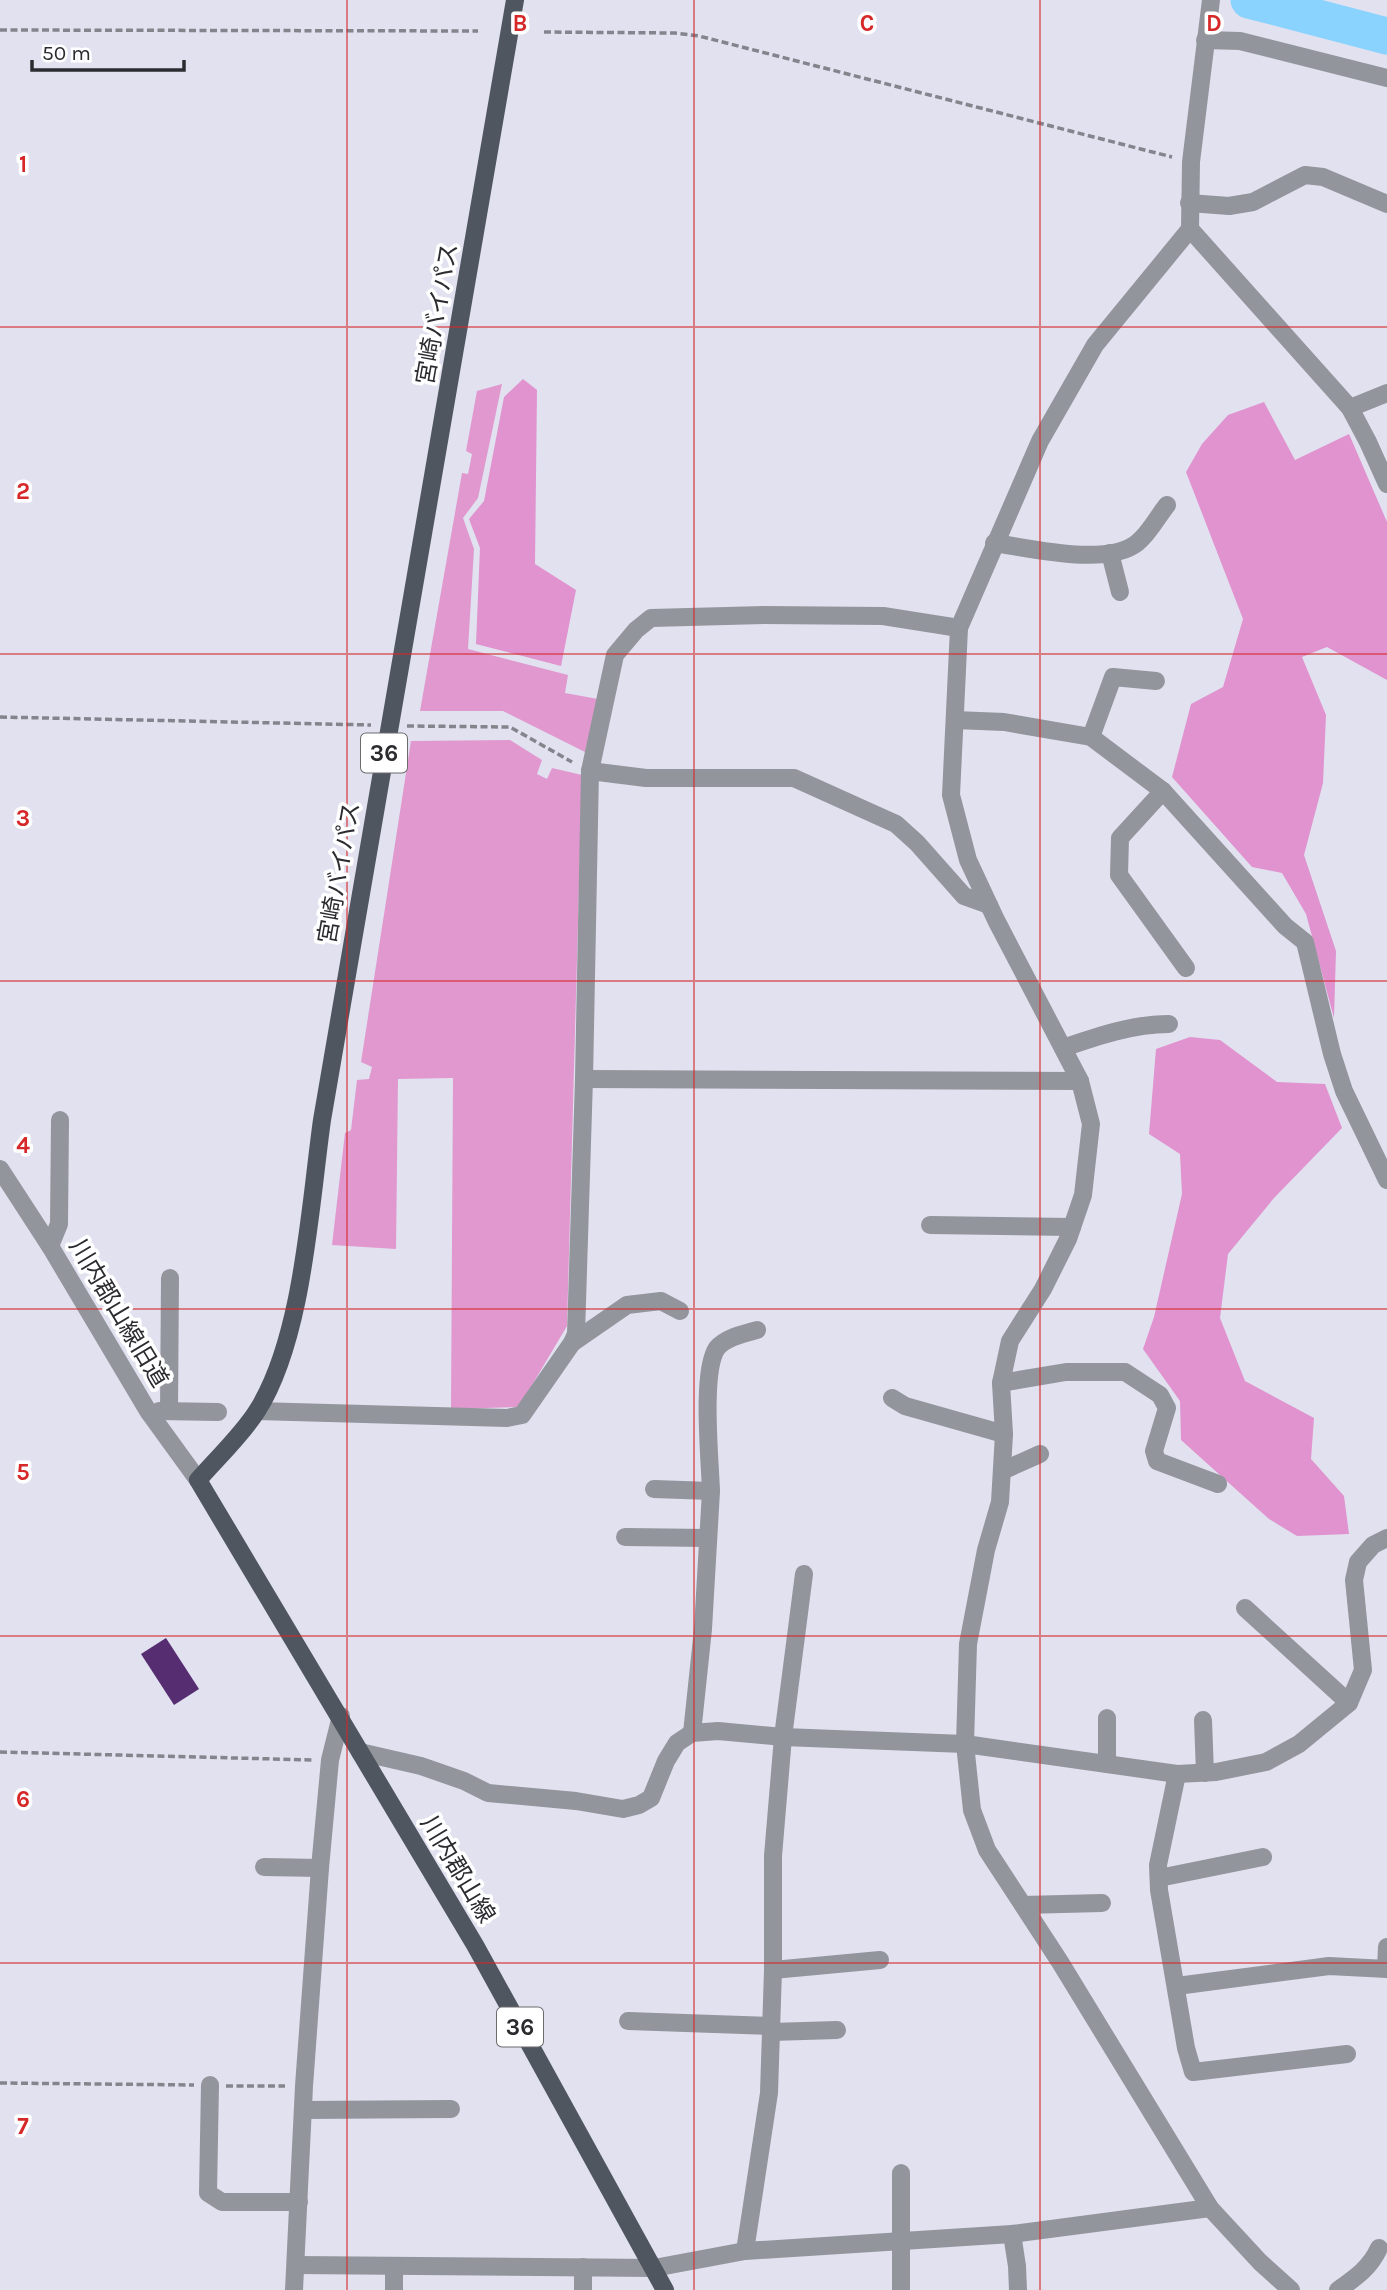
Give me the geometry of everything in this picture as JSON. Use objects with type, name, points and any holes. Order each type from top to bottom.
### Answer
[{"type":"main road","name":"宮崎バイパス","points":[[198,1480],[257,1411],[278,1369],[291,1324],[322,1120],[515,0]]},
{"type":"main road","name":"川内郡山線","points":[[198,1480],[475,1945],[665,2290]]},
{"type":"street","points":[[1211,0],[1191,162],[1190,229],[1350,408],[1387,484]]},
{"type":"street","points":[[1205,34],[1387,79]]},
{"type":"street","points":[[1189,203],[1229,206],[1253,202],[1305,174],[1323,177],[1387,204]]},
{"type":"street","points":[[1190,229],[1095,345],[1040,441],[959,628],[951,795],[968,860],[1080,1081],[1091,1124],[1083,1195],[1072,1227],[1043,1289],[1010,1341],[1001,1383],[1004,1434],[1000,1502],[986,1550],[968,1644],[965,1744],[972,1810],[987,1850],[1210,2208],[1260,2262],[1291,2290]]},
{"type":"street","points":[[1350,408],[1387,393]]},
{"type":"street","points":[[994,543],[1066,554],[1096,556],[1110,553],[1138,543],[1167,505]]},
{"type":"street","points":[[1110,553],[1120,593]]},
{"type":"street","points":[[257,1411],[507,1418],[522,1415],[572,1343],[576,1334],[590,771],[615,655],[636,630],[651,618],[764,615],[883,616],[959,628]]},
{"type":"street","points":[[1091,737],[1113,677],[1156,681]]},
{"type":"street","points":[[955,720],[1004,722],[1091,737],[1163,791],[1285,926],[1305,942],[1332,1054],[1344,1091],[1387,1180]]},
{"type":"street","points":[[590,771],[646,778],[794,778],[897,824],[964,896],[989,905]]},
{"type":"street","points":[[1163,791],[1120,838],[1119,874],[1186,968]]},
{"type":"street","points":[[1063,1048],[1115,1032],[1151,1024],[1169,1024]]},
{"type":"street","points":[[584,1079],[1080,1081]]},
{"type":"street","points":[[50,1246],[59,1224],[60,1120]]},
{"type":"street","name":"川内郡山線旧道","points":[[0,1169],[50,1246],[148,1411],[198,1480]]},
{"type":"street","points":[[930,1225],[1072,1227]]},
{"type":"street","points":[[169,1411],[170,1278]]},
{"type":"street","points":[[572,1343],[627,1305],[661,1301],[680,1311]]},
{"type":"street","points":[[692,1732],[703,1629],[711,1490],[707,1396],[711,1371],[717,1348],[733,1337],[757,1331]]},
{"type":"street","points":[[1001,1383],[1066,1371],[1125,1372],[1160,1395],[1167,1408],[1154,1451],[1157,1461],[1218,1484]]},
{"type":"street","points":[[892,1398],[905,1406],[1004,1434]]},
{"type":"street","points":[[148,1411],[218,1412]]},
{"type":"street","points":[[1002,1471],[1040,1454]]},
{"type":"street","points":[[654,1489],[711,1490]]},
{"type":"street","points":[[625,1537],[708,1538]]},
{"type":"street","points":[[360,1752],[421,1766],[464,1781],[488,1793],[576,1801],[623,1810],[651,1798],[666,1761],[677,1743],[692,1732],[718,1731],[783,1737],[965,1744],[1177,1774],[1205,1773],[1266,1762],[1299,1744],[1349,1703],[1363,1670],[1354,1580],[1358,1562],[1373,1545],[1387,1538]]},
{"type":"street","points":[[745,2251],[769,2093],[773,1856],[783,1737],[804,1574]]},
{"type":"street","points":[[1245,1608],[1349,1703]]},
{"type":"street","points":[[294,2290],[304,2087],[320,1868],[330,1760],[341,1716]]},
{"type":"street","points":[[1107,1718],[1107,1764]]},
{"type":"street","points":[[1203,1720],[1205,1773]]},
{"type":"street","points":[[1177,1774],[1158,1865],[1186,2048],[1193,2071],[1347,2054]]},
{"type":"street","points":[[1159,1878],[1263,1857]]},
{"type":"street","points":[[264,1867],[320,1868]]},
{"type":"street","points":[[1023,1905],[1102,1903]]},
{"type":"street","points":[[1177,1986],[1329,1966],[1386,1969],[1387,1947]]},
{"type":"street","points":[[773,1970],[880,1960]]},
{"type":"street","points":[[628,2021],[771,2029],[836,2029]]},
{"type":"street","points":[[210,2085],[208,2193],[222,2202],[299,2202]]},
{"type":"street","points":[[303,2109],[451,2109]]},
{"type":"street","points":[[901,2173],[901,2290]]},
{"type":"street","points":[[296,2265],[654,2268],[745,2251],[1012,2234],[1210,2208]]},
{"type":"street","points":[[1012,2234],[1018,2290]]},
{"type":"street","points":[[1338,2290],[1360,2275],[1374,2260],[1379,2248]]},
{"type":"street","points":[[394,2266],[394,2290]]},
{"type":"street","points":[[583,2267],[583,2290]]},
{"type":"path","points":[[0,30],[478,32]]},
{"type":"path","points":[[544,32],[674,33],[699,36],[1191,162]]},
{"type":"path","points":[[0,717],[510,727],[590,771]]},
{"type":"path","points":[[0,1752],[330,1760]]},
{"type":"path","points":[[0,2083],[304,2087]]},
{"type":"shaded area","points":[[523,379],[537,390],[535,564],[576,590],[561,666],[476,644],[480,548],[469,519],[484,501],[504,397]]},
{"type":"shaded area","points":[[502,384],[478,498],[463,518],[474,549],[468,649],[568,675],[565,693],[598,699],[585,752],[503,711],[420,711],[462,473],[468,474],[472,454],[466,451],[477,391]]},
{"type":"shaded area","points":[[1264,402],[1295,460],[1349,434],[1387,522],[1387,680],[1327,647],[1302,657],[1326,715],[1323,783],[1304,855],[1336,951],[1334,1018],[1306,914],[1282,873],[1252,867],[1172,777],[1191,704],[1223,687],[1243,619],[1186,472],[1202,444],[1228,415]]},
{"type":"shaded area","points":[[510,740],[542,760],[537,774],[547,779],[552,768],[582,775],[567,1326],[519,1407],[451,1409],[453,1078],[398,1079],[396,1249],[332,1245],[345,1133],[351,1130],[357,1080],[369,1079],[372,1067],[361,1062],[411,741]]},
{"type":"shaded area","points":[[1190,1037],[1220,1040],[1277,1082],[1325,1084],[1342,1128],[1274,1198],[1228,1254],[1220,1318],[1245,1381],[1314,1418],[1311,1459],[1344,1496],[1349,1534],[1297,1536],[1269,1519],[1181,1440],[1180,1401],[1143,1349],[1154,1317],[1182,1194],[1180,1154],[1149,1134],[1156,1049]]},
{"type":"building","points":[[166,1638],[199,1689],[174,1705],[141,1654]]},
{"type":"waterway","points":[[1249,0],[1387,36]]}]
